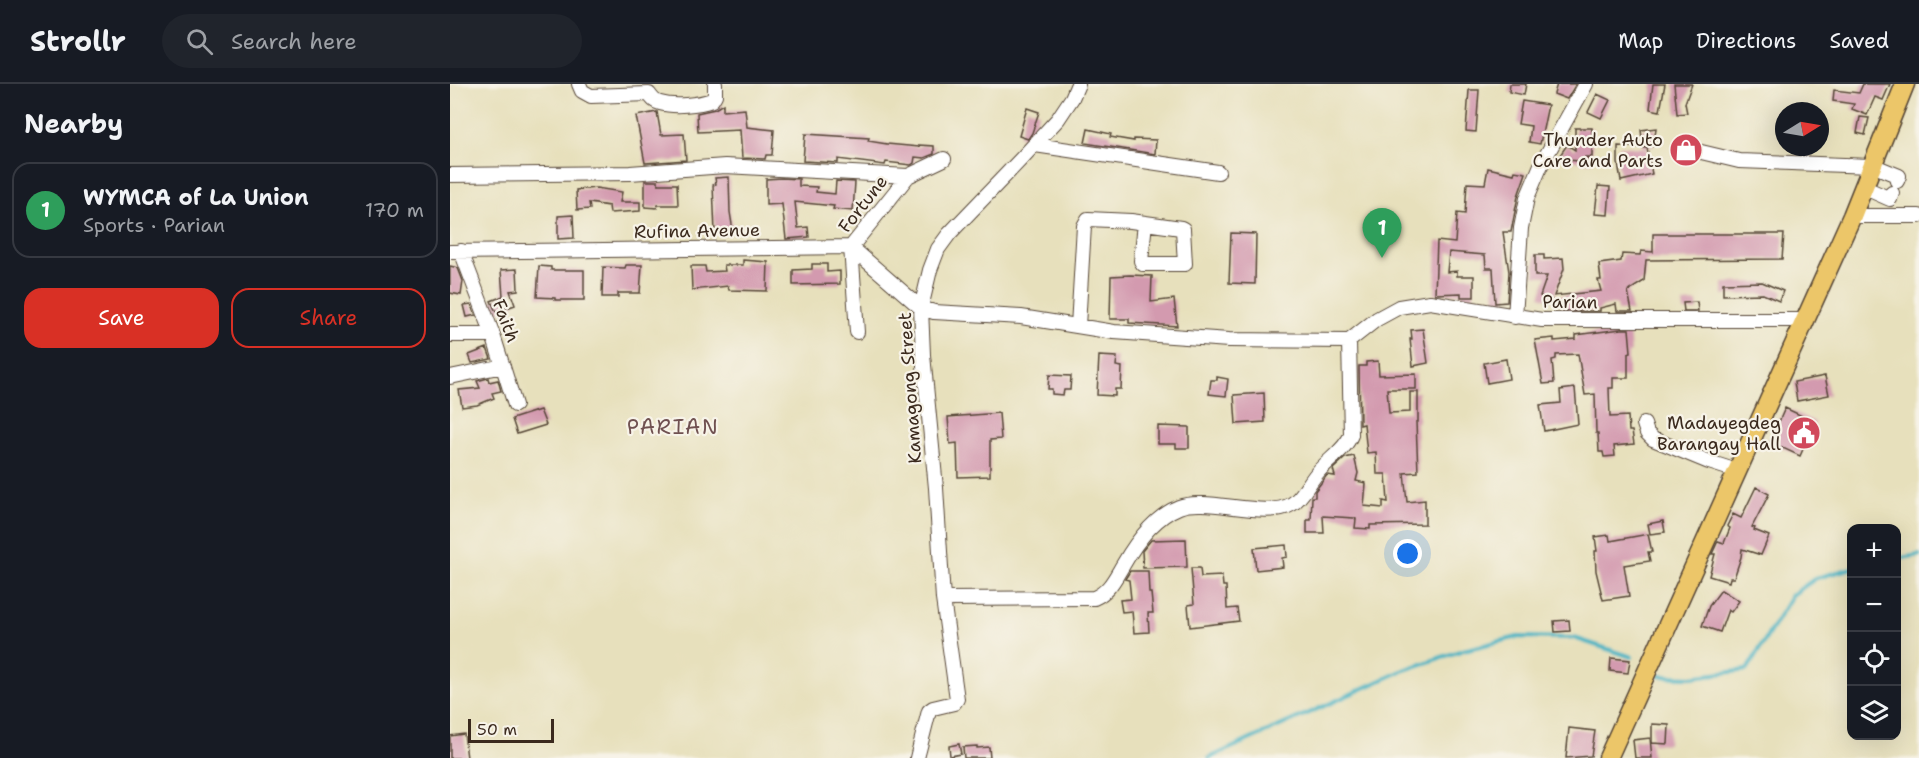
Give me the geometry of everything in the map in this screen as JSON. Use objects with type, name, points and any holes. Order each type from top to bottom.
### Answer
[{"type":"main road","points":[[1608,758],[1852,216],[1905,84]]},
{"type":"street","points":[[579,84],[582,91],[591,96],[649,89],[654,100],[660,103],[708,102],[715,98],[715,84]]},
{"type":"street","name":"Kamagong Street","points":[[917,758],[929,711],[954,703],[957,699],[943,599],[936,488],[923,355],[921,308],[930,270],[938,249],[949,234],[1058,119],[1078,84]]},
{"type":"street","points":[[1515,317],[1521,228],[1527,198],[1541,165],[1586,84]]},
{"type":"street","points":[[1035,145],[1218,172]]},
{"type":"street","points":[[1697,151],[1739,161],[1872,165],[1899,176],[1890,199],[1863,187]]},
{"type":"street","name":"Fortune","points":[[858,332],[851,247],[908,176],[944,159]]},
{"type":"street","points":[[450,175],[630,172],[725,166],[908,176]]},
{"type":"street","points":[[1852,216],[1919,216]]},
{"type":"street","points":[[1078,326],[1086,222],[1089,219],[1145,223]]},
{"type":"street","points":[[851,247],[921,308],[934,312],[1039,318],[1114,332],[1228,339],[1349,341],[1351,435],[1293,503],[1280,508],[1253,509],[1192,504],[1178,507],[1168,512],[1147,530],[1108,589],[1094,598],[943,599]]},
{"type":"street","name":"Rufina Avenue","points":[[455,251],[851,247]]},
{"type":"street","name":"Faith","points":[[455,251],[493,335],[515,405]]},
{"type":"street","name":"Parian","points":[[1349,341],[1377,319],[1399,307],[1430,302],[1515,317],[1569,321],[1804,320]]},
{"type":"street","points":[[450,335],[493,335]]},
{"type":"street","points":[[450,377],[503,366]]},
{"type":"street","points":[[1644,424],[1647,433],[1653,439],[1737,471]]},
{"type":"building","points":[[1510,84],[1526,84],[1524,95],[1509,92]]},
{"type":"building","points":[[1557,84],[1576,84],[1567,99],[1554,94]]},
{"type":"building","points":[[1653,84],[1665,84],[1660,111],[1650,109]]},
{"type":"building","points":[[1674,84],[1692,84],[1685,103],[1687,113],[1677,114]]},
{"type":"building","points":[[1863,84],[1890,84],[1883,100],[1875,97],[1867,115],[1852,109],[1854,104],[1833,101],[1834,90],[1859,93]]},
{"type":"building","points":[[1469,90],[1479,90],[1476,132],[1466,131]]},
{"type":"building","points":[[1597,94],[1610,100],[1601,118],[1588,112]]},
{"type":"building","points":[[1522,101],[1548,105],[1540,144],[1529,142],[1531,126],[1518,124]]},
{"type":"building","points":[[723,104],[723,111],[745,109],[747,127],[774,130],[772,155],[766,155],[765,159],[742,158],[740,130],[698,132],[697,113],[715,109]]},
{"type":"building","points":[[1027,108],[1039,112],[1028,139],[1019,136]]},
{"type":"building","points":[[657,112],[661,135],[684,134],[686,160],[645,163],[636,116]]},
{"type":"building","points":[[1860,117],[1869,118],[1865,135],[1857,133]]},
{"type":"building","points":[[1575,128],[1592,128],[1592,157],[1586,157],[1593,162],[1567,160],[1560,155],[1567,145],[1575,150]]},
{"type":"building","points":[[1656,128],[1654,146],[1643,147],[1641,130]]},
{"type":"building","points":[[1088,129],[1111,134],[1110,137],[1134,141],[1134,139],[1156,140],[1155,154],[1085,143]]},
{"type":"building","points":[[805,134],[869,138],[868,141],[919,147],[919,145],[934,146],[934,154],[924,158],[915,157],[911,165],[886,162],[885,165],[838,159],[838,163],[803,161]]},
{"type":"building","points":[[1618,146],[1647,148],[1652,174],[1621,181]]},
{"type":"building","points":[[1488,168],[1514,174],[1515,171],[1526,173],[1518,196],[1511,232],[1503,232],[1509,272],[1507,302],[1495,303],[1493,268],[1486,268],[1485,255],[1449,252],[1447,272],[1457,271],[1457,276],[1474,276],[1474,297],[1461,297],[1461,293],[1435,294],[1437,241],[1455,243],[1457,213],[1465,214],[1467,183],[1485,184]]},
{"type":"building","points":[[729,177],[733,231],[715,233],[713,185],[716,184],[715,178]]},
{"type":"building","points":[[766,179],[799,179],[799,186],[817,187],[816,192],[835,194],[836,181],[855,182],[853,211],[833,209],[834,206],[795,202],[798,228],[808,227],[809,237],[786,239],[782,204],[766,205]]},
{"type":"building","points":[[645,181],[677,184],[678,205],[645,207]]},
{"type":"building","points":[[1598,186],[1610,187],[1608,215],[1595,214]]},
{"type":"building","points":[[596,188],[622,192],[620,202],[640,202],[640,211],[610,213],[609,206],[589,203],[590,209],[577,210],[576,190]]},
{"type":"building","points":[[573,215],[574,238],[558,239],[558,216]]},
{"type":"building","points":[[1231,233],[1256,234],[1255,284],[1229,283]]},
{"type":"building","points":[[1653,234],[1784,234],[1782,259],[1646,260],[1644,281],[1628,291],[1632,311],[1617,311],[1616,304],[1600,308],[1600,311],[1564,311],[1563,304],[1540,296],[1547,276],[1535,276],[1535,255],[1544,255],[1544,259],[1563,258],[1564,269],[1554,296],[1601,291],[1598,280],[1601,280],[1599,264],[1621,261],[1622,254],[1640,255],[1641,251],[1653,252]]},
{"type":"building","points":[[743,260],[768,262],[767,291],[729,290],[728,286],[692,290],[691,266],[705,266],[706,272],[725,271],[724,265],[743,265]]},
{"type":"building","points":[[812,264],[827,264],[827,272],[840,271],[840,284],[793,285],[793,270],[812,269]]},
{"type":"building","points":[[626,265],[642,265],[640,293],[618,293],[618,297],[602,297],[603,267],[625,268]]},
{"type":"building","points":[[450,266],[458,268],[463,281],[461,295],[450,293]]},
{"type":"building","points":[[539,266],[551,267],[551,270],[584,270],[584,300],[555,300],[555,298],[537,297]]},
{"type":"building","points":[[517,269],[518,290],[510,291],[515,305],[496,312],[491,301],[503,296],[501,270]]},
{"type":"building","points":[[1111,276],[1152,276],[1151,302],[1174,299],[1177,326],[1129,323],[1129,319],[1110,319]]},
{"type":"building","points":[[1762,282],[1783,291],[1779,301],[1763,294],[1723,295],[1723,283]]},
{"type":"building","points":[[1697,302],[1698,311],[1684,311],[1683,303]]},
{"type":"building","points":[[471,304],[476,315],[467,317],[464,305]]},
{"type":"building","points":[[1423,329],[1428,363],[1413,366],[1411,330]]},
{"type":"building","points":[[1629,329],[1631,352],[1628,353],[1628,378],[1613,378],[1613,388],[1609,388],[1610,417],[1628,416],[1629,431],[1632,431],[1634,444],[1614,446],[1615,456],[1604,457],[1603,452],[1599,452],[1598,433],[1596,433],[1595,394],[1585,395],[1578,354],[1556,355],[1556,359],[1552,360],[1554,383],[1543,384],[1535,340],[1576,339],[1576,335]]},
{"type":"building","points":[[487,348],[491,359],[472,363],[469,355]]},
{"type":"building","points":[[1099,356],[1117,357],[1116,366],[1122,367],[1121,389],[1115,389],[1115,396],[1097,395]]},
{"type":"building","points":[[1506,359],[1509,379],[1487,383],[1484,363]]},
{"type":"building","points":[[1378,361],[1379,375],[1416,374],[1416,389],[1387,389],[1389,413],[1410,412],[1410,392],[1418,392],[1418,422],[1416,422],[1418,472],[1404,473],[1407,502],[1425,500],[1425,524],[1370,525],[1370,529],[1355,528],[1356,519],[1354,518],[1323,516],[1324,533],[1307,533],[1307,520],[1311,520],[1312,497],[1315,497],[1315,491],[1327,475],[1335,476],[1333,469],[1345,458],[1354,456],[1358,473],[1356,481],[1366,483],[1364,506],[1383,508],[1383,501],[1388,502],[1386,474],[1377,474],[1376,452],[1367,453],[1364,424],[1360,425],[1359,366],[1366,366],[1366,362]]},
{"type":"building","points":[[1049,375],[1071,376],[1070,390],[1064,390],[1063,395],[1052,394],[1052,389],[1048,389]]},
{"type":"building","points":[[1825,376],[1829,395],[1797,401],[1794,382]]},
{"type":"building","points":[[1217,377],[1228,379],[1226,396],[1209,394],[1211,380],[1217,380]]},
{"type":"building","points":[[488,378],[489,382],[498,380],[501,391],[492,393],[494,398],[477,405],[462,407],[459,390],[480,388],[477,381]]},
{"type":"building","points":[[1575,388],[1578,424],[1544,431],[1540,405],[1561,403],[1560,390]]},
{"type":"building","points":[[1264,393],[1265,422],[1236,424],[1234,395]]},
{"type":"building","points":[[1785,408],[1815,422],[1800,456],[1770,442]]},
{"type":"building","points":[[540,410],[546,425],[517,434],[512,419]]},
{"type":"building","points":[[999,413],[1001,439],[990,440],[990,476],[958,477],[957,443],[950,444],[948,417]]},
{"type":"building","points":[[1158,426],[1189,427],[1189,448],[1176,448],[1176,444],[1158,444]]},
{"type":"building","points":[[1756,487],[1769,494],[1752,527],[1769,536],[1761,555],[1742,549],[1734,578],[1730,578],[1729,582],[1709,576],[1715,554],[1712,554],[1718,541],[1724,543],[1730,528],[1727,526],[1733,514],[1741,518]]},
{"type":"building","points":[[1663,521],[1665,532],[1650,534],[1648,524]]},
{"type":"building","points":[[1648,534],[1652,552],[1648,552],[1650,561],[1624,565],[1629,596],[1603,600],[1596,571],[1595,537],[1609,535],[1610,541]]},
{"type":"building","points":[[1186,539],[1187,567],[1143,568],[1142,551],[1151,540]]},
{"type":"building","points":[[1286,545],[1287,557],[1282,558],[1283,567],[1256,570],[1254,548]]},
{"type":"building","points":[[1191,568],[1200,568],[1201,577],[1222,576],[1223,586],[1226,586],[1227,609],[1237,608],[1239,621],[1190,627],[1188,605],[1194,604]]},
{"type":"building","points":[[1130,571],[1148,571],[1153,613],[1148,613],[1149,632],[1134,633],[1132,611],[1122,612],[1120,600],[1131,599],[1129,580],[1125,579]]},
{"type":"building","points":[[1721,590],[1739,601],[1731,612],[1728,610],[1720,632],[1702,626],[1709,606]]},
{"type":"building","points":[[1569,620],[1570,631],[1555,632],[1554,621]]},
{"type":"building","points":[[1611,658],[1630,660],[1628,673],[1610,671]]},
{"type":"building","points":[[1652,724],[1669,725],[1668,744],[1652,743]]},
{"type":"building","points":[[1569,728],[1595,731],[1591,756],[1566,758]]},
{"type":"building","points":[[464,734],[467,758],[450,758],[450,736]]},
{"type":"building","points":[[1650,738],[1652,758],[1635,758],[1633,740]]},
{"type":"building","points":[[959,744],[961,754],[950,756],[949,746]]},
{"type":"building","points":[[977,746],[977,748],[989,747],[990,758],[964,758],[963,747]]},
{"type":"waterway","points":[[1901,558],[1919,555]]},
{"type":"waterway","points":[[1659,676],[1691,677],[1747,670],[1792,595],[1816,578],[1847,569]]},
{"type":"waterway","points":[[1209,758],[1404,670],[1463,650],[1518,637],[1574,638],[1632,657]]},
{"type":"place","name":"Thunder Auto Care and Parts","points":[[1686,150]]},
{"type":"place","name":"WYMCA of La Union","points":[[1382,258]]},
{"type":"place","name":"Madayegdeg Barangay Hall","points":[[1804,433]]},
{"type":"district","name":"PARIAN","points":[[673,427]]}]
